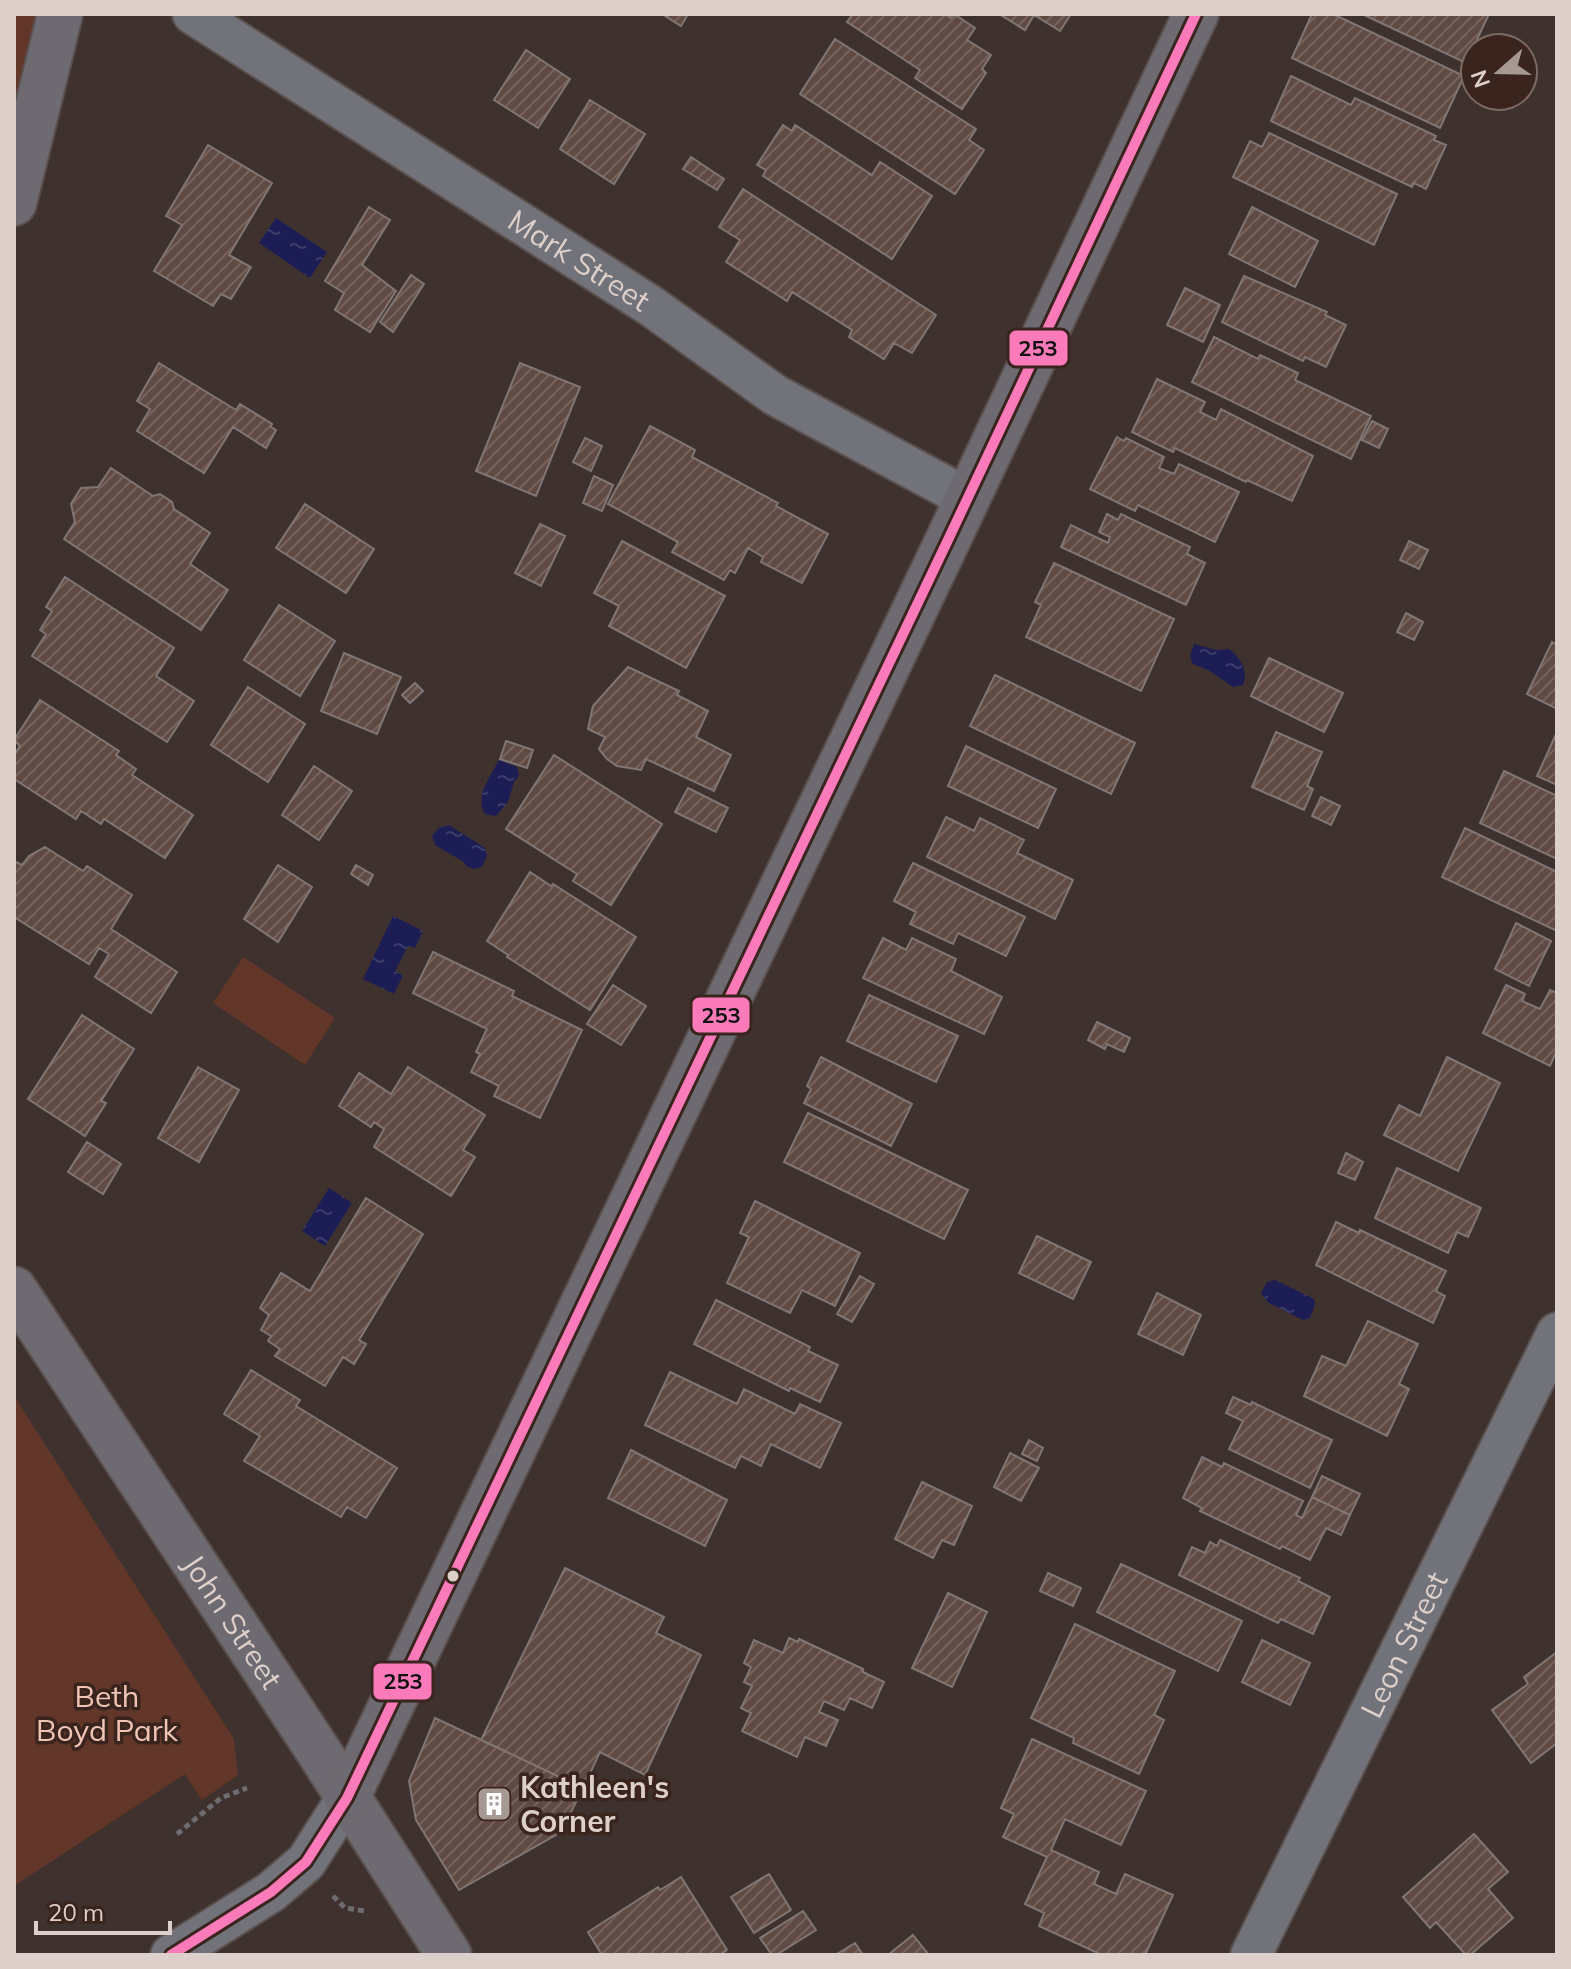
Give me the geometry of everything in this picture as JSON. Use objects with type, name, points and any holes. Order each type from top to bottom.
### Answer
[{"type":"street","points":[[14,203],[60,14]]},
{"type":"street","name":"Mark Street","points":[[193,14],[651,306],[775,395],[967,498]]},
{"type":"street","points":[[171,1955],[271,1892],[306,1862],[347,1798],[1196,14]]},
{"type":"street","name":"John Street","points":[[14,1289],[449,1955]]},
{"type":"street","name":"Leon Street","points":[[1251,1955],[1557,1333]]},
{"type":"path","points":[[177,1834],[221,1798],[247,1788]]},
{"type":"path","points":[[325,1891],[345,1908],[365,1910],[372,1921]]},
{"type":"green space","points":[[14,14],[60,14],[14,203]]},
{"type":"green space","points":[[243,957],[335,1018],[305,1065],[213,1003]]},
{"type":"green space","name":"Beth Boyd Park","points":[[14,1396],[234,1739],[238,1775],[202,1800],[185,1774],[14,1886]]},
{"type":"water","points":[[276,218],[327,252],[310,278],[259,243]]},
{"type":"water","points":[[1194,644],[1233,652],[1244,670],[1243,685],[1233,687],[1193,664],[1190,656]]},
{"type":"water","points":[[499,760],[517,767],[519,776],[508,802],[496,816],[485,814],[481,800]]},
{"type":"water","points":[[449,825],[485,848],[487,856],[482,867],[474,869],[466,866],[435,845],[432,836],[439,828]]},
{"type":"water","points":[[393,916],[423,931],[415,948],[408,946],[395,971],[403,975],[394,994],[363,979]]},
{"type":"water","points":[[329,1188],[352,1203],[325,1246],[302,1231]]},
{"type":"water","points":[[1275,1280],[1314,1299],[1310,1318],[1303,1320],[1269,1303],[1261,1294],[1267,1282]]},
{"type":"building","points":[[662,14],[688,14],[681,26]]},
{"type":"building","points":[[853,14],[945,14],[951,18],[954,14],[975,28],[967,40],[991,55],[982,69],[986,73],[962,109],[915,78],[920,70],[847,22]]},
{"type":"building","points":[[999,14],[1071,14],[1060,31],[1034,15],[1025,30]]},
{"type":"building","points":[[1312,14],[1333,14],[1459,74],[1459,87],[1440,128],[1292,58]]},
{"type":"building","points":[[1362,14],[1489,14],[1481,32],[1459,32],[1459,60]]},
{"type":"building","points":[[835,39],[976,129],[969,140],[984,150],[955,194],[800,94]]},
{"type":"building","points":[[526,50],[570,79],[538,128],[494,100]]},
{"type":"building","points":[[1291,76],[1351,105],[1355,98],[1436,136],[1434,140],[1446,145],[1426,189],[1414,183],[1412,187],[1271,121]]},
{"type":"building","points":[[590,100],[645,134],[614,184],[560,149]]},
{"type":"building","points":[[783,125],[792,131],[795,125],[872,175],[880,162],[932,196],[892,259],[763,176],[766,170],[757,165]]},
{"type":"building","points":[[1269,133],[1397,194],[1374,245],[1233,177],[1250,141],[1262,147]]},
{"type":"building","points":[[208,145],[272,183],[229,255],[251,267],[231,299],[221,294],[213,306],[154,271],[182,225],[166,216]]},
{"type":"building","points":[[691,157],[724,179],[717,190],[683,169]]},
{"type":"building","points":[[743,189],[936,315],[912,353],[894,343],[884,359],[849,337],[852,330],[792,292],[787,301],[726,262],[740,240],[719,227]]},
{"type":"building","points":[[369,207],[390,220],[362,265],[396,291],[370,332],[335,310],[344,293],[325,281]]},
{"type":"building","points":[[1252,207],[1318,241],[1295,287],[1229,254]]},
{"type":"building","points":[[411,275],[424,284],[393,332],[380,322]]},
{"type":"building","points":[[1244,276],[1327,312],[1325,315],[1346,325],[1326,367],[1305,357],[1303,361],[1222,322]]},
{"type":"building","points":[[1185,288],[1220,305],[1203,342],[1167,325]]},
{"type":"building","points":[[1214,337],[1258,359],[1260,355],[1298,373],[1295,380],[1371,416],[1351,459],[1192,382]]},
{"type":"building","points":[[159,363],[236,410],[240,404],[272,424],[271,427],[276,430],[266,448],[233,427],[204,473],[137,431],[150,409],[137,401]]},
{"type":"building","points":[[520,363],[580,387],[536,496],[476,471]]},
{"type":"building","points":[[1157,379],[1205,402],[1200,412],[1216,420],[1221,409],[1313,456],[1292,501],[1132,432]]},
{"type":"building","points":[[1372,421],[1388,429],[1379,448],[1362,440]]},
{"type":"building","points":[[650,426],[695,450],[692,457],[828,534],[802,583],[761,562],[763,557],[748,548],[735,573],[730,570],[724,580],[672,552],[678,542],[608,504]]},
{"type":"building","points":[[1117,437],[1124,441],[1126,438],[1164,457],[1159,468],[1174,474],[1179,464],[1239,492],[1215,542],[1138,505],[1135,511],[1090,489]]},
{"type":"building","points":[[585,438],[602,446],[591,471],[573,462]]},
{"type":"building","points":[[111,468],[153,496],[160,494],[172,502],[174,509],[210,533],[190,564],[228,590],[201,630],[64,539],[75,522],[71,504],[81,488],[98,487]]},
{"type":"building","points":[[594,476],[613,485],[602,511],[583,503]]},
{"type":"building","points":[[305,504],[374,549],[346,593],[276,548]]},
{"type":"building","points":[[1107,514],[1118,520],[1121,514],[1190,547],[1187,554],[1205,563],[1186,605],[1061,547],[1071,525],[1108,543],[1110,537],[1099,532]]},
{"type":"building","points":[[540,524],[565,536],[541,586],[515,573]]},
{"type":"building","points":[[622,541],[725,596],[686,668],[609,626],[619,606],[594,593]]},
{"type":"building","points":[[1409,541],[1428,550],[1419,569],[1400,560]]},
{"type":"building","points":[[1054,563],[1174,619],[1141,691],[1026,637],[1041,605],[1035,602]]},
{"type":"building","points":[[65,577],[174,648],[156,676],[194,701],[167,742],[32,656],[46,634],[40,630],[52,611],[46,607]]},
{"type":"building","points":[[279,605],[335,641],[300,696],[244,660]]},
{"type":"building","points":[[1406,613],[1423,622],[1414,640],[1397,632]]},
{"type":"building","points":[[1552,642],[1557,645],[1557,709],[1527,694]]},
{"type":"building","points":[[344,653],[401,677],[377,734],[321,711]]},
{"type":"building","points":[[1269,658],[1343,693],[1324,732],[1251,696]]},
{"type":"building","points":[[628,667],[679,691],[677,695],[708,711],[696,737],[731,755],[714,791],[646,759],[641,770],[617,766],[599,749],[605,737],[588,729],[593,706]]},
{"type":"building","points":[[995,675],[1135,743],[1111,794],[970,726]]},
{"type":"building","points":[[415,683],[423,691],[410,703],[402,695]]},
{"type":"building","points":[[248,687],[305,724],[268,782],[211,745]]},
{"type":"building","points":[[40,700],[119,751],[116,755],[136,769],[132,775],[193,815],[165,858],[104,819],[101,824],[81,811],[76,819],[14,779],[14,755],[20,746],[14,740]]},
{"type":"building","points":[[1276,732],[1322,752],[1307,786],[1313,789],[1304,810],[1252,787]]},
{"type":"building","points":[[1557,732],[1557,785],[1537,776]]},
{"type":"building","points":[[506,741],[533,750],[527,768],[500,759]]},
{"type":"building","points":[[966,746],[1056,789],[1038,828],[948,786]]},
{"type":"building","points":[[554,755],[662,824],[611,905],[573,881],[577,874],[506,829]]},
{"type":"building","points":[[314,766],[352,791],[319,840],[282,815]]},
{"type":"building","points":[[1504,771],[1557,796],[1557,859],[1480,823]]},
{"type":"building","points":[[688,788],[728,808],[716,832],[675,812]]},
{"type":"building","points":[[1321,797],[1340,806],[1331,825],[1312,816]]},
{"type":"building","points":[[946,817],[974,831],[980,818],[1024,840],[1017,853],[1073,880],[1055,919],[927,857]]},
{"type":"building","points":[[1465,828],[1557,872],[1557,931],[1442,877]]},
{"type":"building","points":[[45,847],[83,871],[87,866],[132,895],[111,929],[177,972],[151,1013],[95,977],[109,954],[99,948],[89,964],[14,917],[14,861],[22,865],[29,856]]},
{"type":"building","points":[[913,863],[1025,917],[1006,956],[958,933],[953,944],[910,924],[916,912],[894,901]]},
{"type":"building","points":[[278,865],[312,887],[278,942],[244,919]]},
{"type":"building","points":[[356,865],[373,875],[368,885],[351,874]]},
{"type":"building","points":[[530,872],[636,937],[590,1010],[487,941]]},
{"type":"building","points":[[1516,923],[1551,941],[1529,986],[1495,969]]},
{"type":"building","points":[[883,938],[906,950],[912,938],[956,959],[951,971],[1002,997],[984,1034],[863,978]]},
{"type":"building","points":[[433,952],[514,991],[512,996],[582,1030],[540,1118],[494,1096],[499,1086],[471,1072],[487,1029],[413,993]]},
{"type":"building","points":[[613,985],[646,1006],[621,1045],[587,1024]]},
{"type":"building","points":[[1506,985],[1525,994],[1522,1001],[1540,1009],[1550,990],[1557,993],[1557,1050],[1550,1066],[1483,1033]]},
{"type":"building","points":[[869,995],[958,1036],[936,1082],[847,1041]]},
{"type":"building","points":[[82,1015],[134,1049],[101,1101],[106,1103],[85,1136],[28,1099]]},
{"type":"building","points":[[1097,1022],[1130,1038],[1124,1052],[1107,1044],[1105,1049],[1088,1040]]},
{"type":"building","points":[[821,1057],[912,1104],[891,1146],[804,1103],[811,1089],[807,1086]]},
{"type":"building","points":[[1447,1057],[1500,1083],[1458,1171],[1384,1135],[1399,1105],[1420,1116]]},
{"type":"building","points":[[198,1067],[239,1090],[199,1162],[158,1138]]},
{"type":"building","points":[[408,1067],[485,1115],[463,1150],[475,1157],[451,1196],[374,1147],[384,1129],[374,1122],[371,1127],[339,1106],[359,1073],[391,1094]]},
{"type":"building","points":[[808,1113],[968,1190],[944,1239],[784,1162]]},
{"type":"building","points":[[87,1142],[121,1164],[103,1194],[68,1172]]},
{"type":"building","points":[[1346,1153],[1363,1162],[1355,1180],[1338,1173]]},
{"type":"building","points":[[1397,1168],[1481,1208],[1468,1237],[1457,1232],[1448,1253],[1375,1218]]},
{"type":"building","points":[[366,1198],[423,1234],[359,1340],[366,1344],[354,1364],[343,1357],[325,1386],[275,1356],[280,1349],[268,1341],[271,1336],[261,1330],[269,1315],[260,1308],[281,1273],[310,1291]]},
{"type":"building","points":[[755,1201],[860,1253],[835,1306],[802,1290],[790,1313],[727,1283],[749,1237],[740,1233]]},
{"type":"building","points":[[1336,1222],[1359,1233],[1360,1230],[1446,1271],[1436,1291],[1445,1296],[1433,1323],[1316,1265]]},
{"type":"building","points":[[1037,1236],[1091,1262],[1073,1299],[1019,1273]]},
{"type":"building","points":[[860,1276],[874,1284],[852,1322],[837,1314]]},
{"type":"building","points":[[1157,1293],[1201,1315],[1183,1355],[1138,1334]]},
{"type":"building","points":[[716,1300],[810,1347],[808,1351],[838,1365],[820,1402],[790,1388],[789,1391],[694,1344]]},
{"type":"building","points":[[1368,1321],[1418,1344],[1399,1384],[1409,1389],[1387,1436],[1304,1396],[1322,1356],[1346,1366]]},
{"type":"building","points":[[251,1370],[300,1400],[296,1406],[397,1468],[366,1518],[347,1507],[341,1517],[244,1461],[260,1436],[224,1414]]},
{"type":"building","points":[[670,1372],[737,1404],[744,1389],[795,1414],[800,1404],[841,1423],[820,1468],[771,1444],[761,1466],[741,1456],[735,1468],[645,1425]]},
{"type":"building","points":[[1233,1397],[1251,1405],[1252,1402],[1332,1440],[1310,1488],[1229,1449],[1243,1421],[1226,1413]]},
{"type":"building","points":[[1029,1440],[1043,1448],[1037,1461],[1022,1454]]},
{"type":"building","points":[[631,1450],[727,1500],[705,1546],[608,1498]]},
{"type":"building","points":[[1010,1453],[1039,1468],[1021,1501],[994,1487]]},
{"type":"building","points":[[1202,1457],[1222,1467],[1224,1463],[1303,1501],[1296,1515],[1302,1518],[1312,1497],[1350,1515],[1341,1535],[1326,1528],[1310,1560],[1200,1511],[1202,1508],[1183,1498]]},
{"type":"building","points":[[1322,1476],[1360,1494],[1350,1515],[1312,1497]]},
{"type":"building","points":[[922,1482],[972,1506],[954,1545],[942,1540],[933,1558],[895,1539]]},
{"type":"building","points":[[1220,1540],[1300,1578],[1298,1581],[1330,1597],[1313,1634],[1281,1619],[1278,1623],[1179,1575],[1192,1547],[1205,1553],[1210,1542],[1217,1546]]},
{"type":"building","points":[[1121,1564],[1242,1621],[1218,1671],[1097,1612]]},
{"type":"building","points":[[565,1568],[664,1617],[656,1633],[701,1655],[645,1775],[600,1752],[583,1788],[481,1740]]},
{"type":"building","points":[[1048,1573],[1081,1588],[1073,1606],[1040,1591]]},
{"type":"building","points":[[948,1593],[987,1612],[952,1687],[912,1668]]},
{"type":"building","points":[[1075,1624],[1175,1671],[1154,1715],[1164,1720],[1139,1774],[1073,1743],[1074,1738],[1031,1718]]},
{"type":"building","points":[[789,1638],[798,1642],[799,1639],[884,1682],[872,1708],[850,1698],[844,1710],[824,1701],[819,1712],[838,1720],[826,1746],[805,1737],[797,1757],[742,1731],[751,1713],[741,1708],[752,1686],[744,1682],[751,1667],[744,1663],[754,1640],[783,1653]]},
{"type":"building","points":[[1262,1640],[1310,1663],[1290,1705],[1242,1682]]},
{"type":"building","points":[[1557,1652],[1557,1743],[1531,1763],[1492,1710],[1528,1684],[1524,1677]]},
{"type":"building","name":"Kathleen's Corner","points":[[435,1718],[583,1788],[561,1832],[459,1890],[416,1820],[409,1781]]},
{"type":"building","points":[[1032,1739],[1146,1791],[1121,1845],[1065,1819],[1051,1850],[1099,1872],[1094,1884],[1116,1894],[1125,1874],[1173,1895],[1145,1955],[1102,1955],[1039,1926],[1044,1913],[1025,1904],[1047,1857],[1003,1837],[1014,1814],[1001,1808]]},
{"type":"building","points":[[1474,1834],[1508,1872],[1488,1889],[1513,1918],[1470,1955],[1466,1955],[1436,1922],[1430,1928],[1403,1897]]},
{"type":"building","points":[[769,1874],[791,1910],[754,1933],[731,1897]]},
{"type":"building","points":[[681,1877],[727,1950],[719,1955],[602,1955],[588,1932],[658,1887],[660,1890]]},
{"type":"building","points":[[803,1911],[816,1930],[772,1955],[760,1938]]},
{"type":"building","points":[[913,1935],[929,1955],[888,1955]]},
{"type":"building","points":[[855,1943],[863,1955],[837,1955],[837,1954]]},
{"type":"transit line","name":"253","points":[[171,1955],[271,1892],[306,1862],[347,1798],[1196,14]]},
{"type":"place","name":"Kathleen's Corner","points":[[494,1804]]}]
